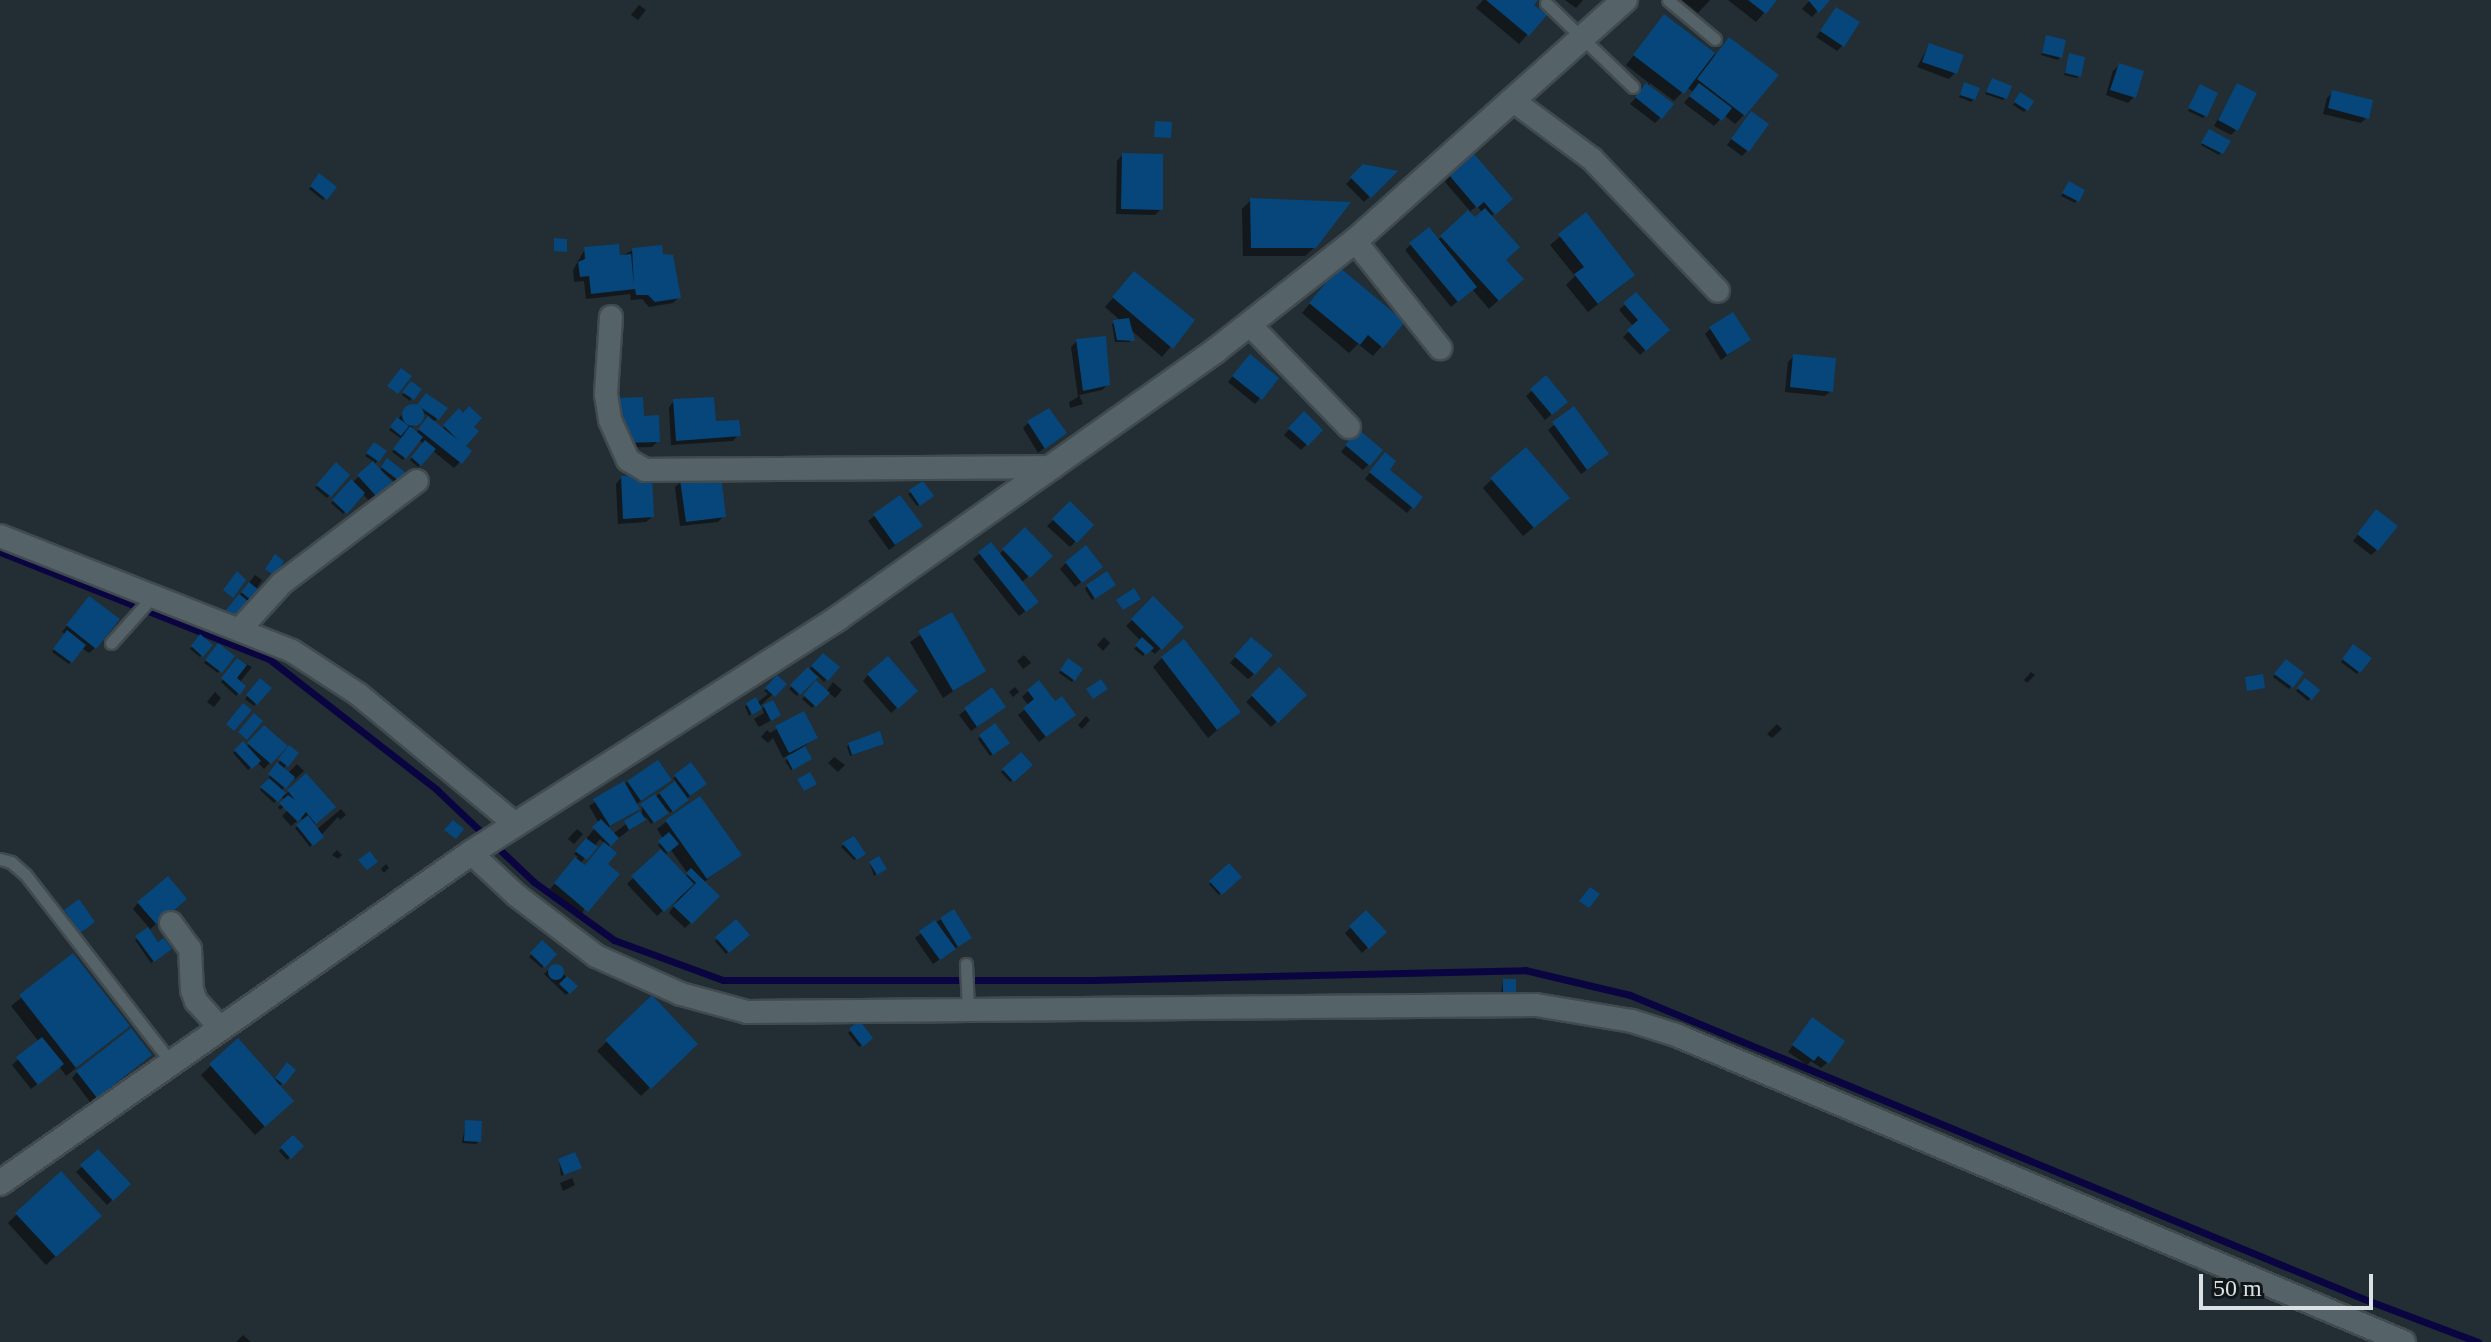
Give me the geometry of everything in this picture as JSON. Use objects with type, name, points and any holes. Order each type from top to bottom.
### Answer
[{"type":"street","points":[[0,1183],[471,853],[838,618],[1250,325],[1355,241],[1625,0]]},
{"type":"street","points":[[1512,100],[1592,159],[1718,291]]},
{"type":"street","points":[[1355,241],[1440,348]]},
{"type":"street","points":[[611,317],[606,394],[610,420],[628,460],[645,470],[1053,467]]},
{"type":"street","points":[[1250,325],[1349,427]]},
{"type":"street","points":[[240,629],[282,583],[417,481]]},
{"type":"street","points":[[0,536],[292,651],[358,694],[515,824]]},
{"type":"street","points":[[471,853],[516,895],[596,956],[681,994],[747,1012],[1536,1005],[1599,1013],[1676,1035],[2404,1342]]},
{"type":"street","points":[[171,923],[190,949],[192,990],[196,1001],[220,1028]]},
{"type":"lane","points":[[1668,0],[1715,39]]},
{"type":"lane","points":[[1546,3],[1633,87]]},
{"type":"lane","points":[[111,643],[153,595]]},
{"type":"lane","points":[[0,859],[11,862],[25,874],[171,1062]]},
{"type":"lane","points":[[966,964],[968,1010]]},
{"type":"building","points":[[1486,0],[1538,0],[1534,5],[1547,15],[1529,36]]},
{"type":"building","points":[[1748,0],[1777,0],[1766,14]]},
{"type":"building","points":[[1808,0],[1830,0],[1819,13]]},
{"type":"building","points":[[1836,7],[1860,22],[1844,47],[1820,31]]},
{"type":"building","points":[[1664,14],[1715,53],[1684,94],[1633,55]]},
{"type":"building","points":[[2046,35],[2066,40],[2062,58],[2042,53]]},
{"type":"building","points":[[1729,37],[1779,75],[1745,116],[1697,79]]},
{"type":"building","points":[[1929,43],[1964,55],[1957,74],[1922,62]]},
{"type":"building","points":[[2069,53],[2085,57],[2081,77],[2065,73]]},
{"type":"building","points":[[2119,63],[2144,71],[2136,98],[2110,90]]},
{"type":"building","points":[[1992,78],[2012,86],[2007,99],[1986,92]]},
{"type":"building","points":[[1964,82],[1980,88],[1975,100],[1960,95]]},
{"type":"building","points":[[1646,83],[1674,104],[1662,119],[1635,97]]},
{"type":"building","points":[[1699,83],[1732,108],[1722,121],[1689,96]]},
{"type":"building","points":[[2237,83],[2257,93],[2238,131],[2218,120]]},
{"type":"building","points":[[2200,84],[2218,93],[2207,117],[2188,108]]},
{"type":"building","points":[[2332,90],[2373,100],[2369,119],[2328,108]]},
{"type":"building","points":[[2020,92],[2034,101],[2028,111],[2014,102]]},
{"type":"building","points":[[1751,111],[1769,124],[1749,152],[1731,139]]},
{"type":"building","points":[[1155,121],[1172,122],[1171,138],[1154,137]]},
{"type":"building","points":[[2209,129],[2231,141],[2223,154],[2201,143]]},
{"type":"building","points":[[1122,153],[1163,154],[1163,210],[1121,209]]},
{"type":"building","points":[[1474,154],[1513,199],[1495,215],[1484,202],[1477,208],[1449,175]]},
{"type":"building","points":[[1363,164],[1398,171],[1371,198],[1350,177]]},
{"type":"building","points":[[319,173],[337,187],[327,200],[310,186]]},
{"type":"building","points":[[2069,181],[2085,190],[2079,202],[2062,193]]},
{"type":"building","points":[[1250,198],[1351,202],[1316,248],[1251,248]]},
{"type":"building","points":[[1485,208],[1520,247],[1506,260],[1524,279],[1499,301],[1440,236],[1468,210],[1475,217]]},
{"type":"building","points":[[1586,212],[1635,275],[1598,304],[1574,274],[1584,267],[1558,234]]},
{"type":"building","points":[[1429,227],[1477,287],[1458,302],[1409,243]]},
{"type":"building","points":[[554,238],[567,239],[567,252],[554,251]]},
{"type":"building","points":[[619,244],[620,255],[631,254],[634,286],[632,248],[662,245],[663,254],[673,255],[681,298],[655,302],[648,295],[636,295],[635,289],[591,294],[589,276],[580,277],[578,262],[585,259],[584,247]]},
{"type":"building","points":[[1339,267],[1405,322],[1383,348],[1368,335],[1360,345],[1309,303]]},
{"type":"building","points":[[1134,271],[1195,320],[1173,349],[1112,297]]},
{"type":"building","points":[[1636,292],[1670,330],[1646,351],[1627,330],[1638,320],[1623,303]]},
{"type":"building","points":[[1733,312],[1751,340],[1727,355],[1709,327]]},
{"type":"building","points":[[1129,318],[1135,341],[1117,340],[1113,320]]},
{"type":"building","points":[[1106,336],[1110,385],[1083,391],[1076,339]]},
{"type":"building","points":[[1250,354],[1279,378],[1262,400],[1232,376]]},
{"type":"building","points":[[1793,354],[1836,358],[1833,392],[1790,387]]},
{"type":"building","points":[[401,368],[412,376],[398,394],[387,386]]},
{"type":"building","points":[[1546,375],[1568,402],[1552,415],[1530,389]]},
{"type":"building","points":[[411,381],[422,389],[414,400],[402,392]]},
{"type":"building","points":[[426,393],[448,408],[439,420],[417,405]]},
{"type":"building","points":[[643,397],[644,416],[659,415],[660,442],[620,443],[618,398]]},
{"type":"building","points":[[714,397],[716,421],[739,420],[741,436],[676,441],[673,399]]},
{"type":"building","points":[[413,404],[424,415],[413,426],[402,415]]},
{"type":"building","points":[[469,406],[482,418],[474,427],[479,431],[466,446],[472,451],[462,464],[418,429],[428,416],[458,440],[443,425],[459,408],[463,413]]},
{"type":"building","points":[[1574,406],[1609,454],[1587,470],[1552,422]]},
{"type":"building","points":[[1049,408],[1067,433],[1045,449],[1027,421]]},
{"type":"building","points":[[1304,411],[1323,430],[1308,446],[1288,428]]},
{"type":"building","points":[[397,417],[409,426],[401,436],[390,427]]},
{"type":"building","points":[[410,426],[423,437],[406,459],[393,449]]},
{"type":"building","points":[[1358,429],[1383,450],[1370,466],[1345,445]]},
{"type":"building","points":[[425,440],[436,449],[421,466],[411,457]]},
{"type":"building","points":[[374,442],[387,451],[379,462],[366,453]]},
{"type":"building","points":[[1526,447],[1570,498],[1534,528],[1490,478]]},
{"type":"building","points":[[1385,452],[1396,461],[1390,470],[1423,497],[1414,509],[1369,472]]},
{"type":"building","points":[[387,458],[405,472],[399,481],[381,467]]},
{"type":"building","points":[[373,461],[393,483],[377,497],[357,475]]},
{"type":"building","points":[[336,462],[350,475],[331,497],[316,485]]},
{"type":"building","points":[[652,474],[654,517],[623,519],[621,476]]},
{"type":"building","points":[[721,475],[726,517],[686,522],[680,480]]},
{"type":"building","points":[[351,479],[365,493],[347,514],[332,500]]},
{"type":"building","points":[[923,481],[934,496],[920,506],[909,490]]},
{"type":"building","points":[[900,495],[923,526],[895,545],[873,514]]},
{"type":"building","points":[[1070,501],[1094,525],[1077,543],[1052,519]]},
{"type":"building","points":[[2376,509],[2398,526],[2378,551],[2357,534]]},
{"type":"building","points":[[1025,527],[1053,556],[1030,578],[1002,549]]},
{"type":"building","points":[[991,542],[1039,602],[1026,612],[978,552]]},
{"type":"building","points":[[1086,545],[1103,567],[1082,583],[1065,562]]},
{"type":"building","points":[[275,554],[284,561],[276,577],[265,569]]},
{"type":"building","points":[[237,571],[246,580],[233,598],[223,590]]},
{"type":"building","points":[[1107,571],[1116,585],[1095,599],[1086,585]]},
{"type":"building","points":[[249,582],[260,591],[252,601],[241,592]]},
{"type":"building","points":[[1134,588],[1141,599],[1123,610],[1116,600]]},
{"type":"building","points":[[239,594],[252,604],[240,620],[226,610]]},
{"type":"building","points":[[89,596],[120,619],[96,649],[66,625]]},
{"type":"building","points":[[1153,596],[1184,627],[1162,650],[1131,619]]},
{"type":"building","points":[[952,612],[986,671],[953,691],[918,631]]},
{"type":"building","points":[[67,630],[86,645],[72,663],[53,649]]},
{"type":"building","points":[[200,634],[213,645],[203,657],[191,646]]},
{"type":"building","points":[[1142,637],[1154,648],[1146,655],[1135,645]]},
{"type":"building","points":[[1251,637],[1273,655],[1255,675],[1234,656]]},
{"type":"building","points":[[1184,639],[1241,712],[1217,730],[1161,657]]},
{"type":"building","points":[[218,643],[235,656],[222,673],[205,660]]},
{"type":"building","points":[[2353,644],[2372,658],[2360,673],[2342,659]]},
{"type":"building","points":[[823,653],[840,667],[828,681],[811,666]]},
{"type":"building","points":[[888,656],[918,691],[898,709],[867,674]]},
{"type":"building","points":[[237,658],[247,665],[237,678],[246,686],[240,695],[221,678]]},
{"type":"building","points":[[1068,658],[1083,669],[1075,681],[1060,670]]},
{"type":"building","points":[[2286,659],[2304,673],[2293,688],[2274,674]]},
{"type":"building","points":[[808,667],[818,677],[800,695],[790,685]]},
{"type":"building","points":[[1279,667],[1307,695],[1278,723],[1251,695]]},
{"type":"building","points":[[2263,674],[2265,688],[2247,691],[2245,677]]},
{"type":"building","points":[[777,675],[787,684],[775,697],[765,688]]},
{"type":"building","points":[[260,678],[272,688],[257,705],[246,695]]},
{"type":"building","points":[[2305,678],[2320,690],[2312,700],[2297,688]]},
{"type":"building","points":[[1101,679],[1108,689],[1093,699],[1086,689]]},
{"type":"building","points":[[816,680],[830,693],[816,707],[803,695]]},
{"type":"building","points":[[1039,680],[1055,701],[1062,696],[1076,715],[1046,737],[1023,708],[1034,699],[1027,690]]},
{"type":"building","points":[[992,687],[1006,707],[977,727],[964,708]]},
{"type":"building","points":[[756,697],[762,709],[752,715],[746,703]]},
{"type":"building","points":[[773,700],[781,715],[771,721],[763,705]]},
{"type":"building","points":[[243,703],[252,710],[234,731],[226,724]]},
{"type":"building","points":[[804,711],[818,738],[789,753],[775,726]]},
{"type":"building","points":[[254,713],[263,721],[247,740],[238,732]]},
{"type":"building","points":[[995,723],[1010,743],[993,755],[979,735]]},
{"type":"building","points":[[264,725],[288,746],[271,764],[247,743]]},
{"type":"building","points":[[880,731],[884,744],[852,755],[848,743]]},
{"type":"building","points":[[243,741],[261,761],[252,769],[234,750]]},
{"type":"building","points":[[289,745],[299,753],[288,767],[278,759]]},
{"type":"building","points":[[805,746],[812,759],[793,770],[786,757]]},
{"type":"building","points":[[1021,752],[1033,765],[1014,782],[1002,769]]},
{"type":"building","points":[[658,760],[672,780],[641,801],[627,781]]},
{"type":"building","points":[[277,762],[295,777],[286,789],[268,774]]},
{"type":"building","points":[[691,762],[707,784],[690,796],[674,775]]},
{"type":"building","points":[[810,772],[817,784],[804,791],[797,779]]},
{"type":"building","points":[[306,773],[336,807],[316,824],[306,812],[298,822],[279,803],[288,795],[295,800],[287,790]]},
{"type":"building","points":[[269,778],[286,793],[278,802],[260,787]]},
{"type":"building","points":[[624,781],[640,809],[610,826],[593,799]]},
{"type":"building","points":[[675,781],[689,800],[673,812],[659,793]]},
{"type":"building","points":[[655,794],[669,813],[654,823],[640,804]]},
{"type":"building","points":[[700,796],[742,855],[707,879],[665,820]]},
{"type":"building","points":[[640,811],[646,820],[629,830],[624,821]]},
{"type":"building","points":[[308,815],[324,837],[313,846],[296,825]]},
{"type":"building","points":[[601,819],[619,838],[611,846],[592,827]]},
{"type":"building","points":[[453,820],[464,829],[456,839],[444,830]]},
{"type":"building","points":[[669,832],[679,844],[668,853],[658,841]]},
{"type":"building","points":[[854,836],[866,854],[857,860],[842,843]]},
{"type":"building","points":[[586,838],[598,847],[587,860],[575,851]]},
{"type":"building","points":[[604,842],[617,853],[608,864],[620,874],[588,912],[554,883],[575,857],[585,865]]},
{"type":"building","points":[[661,849],[694,884],[664,912],[631,876]]},
{"type":"building","points":[[370,851],[378,862],[367,870],[358,860]]},
{"type":"building","points":[[879,856],[887,869],[877,875],[869,862]]},
{"type":"building","points":[[1229,863],[1242,877],[1222,895],[1209,881]]},
{"type":"building","points":[[691,868],[720,896],[692,924],[673,906],[696,883],[686,873]]},
{"type":"building","points":[[168,876],[187,899],[157,925],[137,902]]},
{"type":"building","points":[[1590,887],[1600,894],[1589,908],[1579,901]]},
{"type":"building","points":[[79,899],[95,922],[80,933],[64,910]]},
{"type":"building","points":[[954,909],[972,938],[958,947],[940,918]]},
{"type":"building","points":[[1366,910],[1387,932],[1369,949],[1349,926]]},
{"type":"building","points":[[736,919],[750,935],[729,953],[715,937]]},
{"type":"building","points":[[935,920],[956,949],[940,960],[919,931]]},
{"type":"building","points":[[148,927],[158,942],[164,938],[172,949],[154,962],[135,936]]},
{"type":"building","points":[[542,940],[557,954],[545,968],[530,953]]},
{"type":"building","points":[[73,953],[130,1026],[76,1068],[19,995]]},
{"type":"building","points":[[553,964],[559,964],[564,972],[562,978],[553,980],[548,975],[548,969]]},
{"type":"building","points":[[567,976],[578,986],[570,994],[559,984]]},
{"type":"building","points":[[1503,979],[1516,979],[1516,992],[1503,992]]},
{"type":"building","points":[[652,995],[698,1044],[651,1089],[605,1040]]},
{"type":"building","points":[[1812,1017],[1845,1041],[1829,1064],[1818,1056],[1814,1061],[1792,1045]]},
{"type":"building","points":[[859,1020],[873,1038],[863,1047],[849,1029]]},
{"type":"building","points":[[131,1028],[152,1055],[97,1098],[76,1071]]},
{"type":"building","points":[[42,1037],[64,1064],[38,1085],[16,1057]]},
{"type":"building","points":[[238,1038],[294,1101],[265,1127],[209,1064]]},
{"type":"building","points":[[287,1062],[296,1070],[284,1085],[275,1078]]},
{"type":"building","points":[[465,1120],[482,1121],[481,1142],[464,1141]]},
{"type":"building","points":[[293,1135],[304,1146],[291,1159],[280,1147]]},
{"type":"building","points":[[98,1149],[131,1184],[113,1201],[80,1165]]},
{"type":"building","points":[[575,1152],[582,1168],[564,1175],[558,1159]]},
{"type":"building","points":[[61,1171],[102,1216],[56,1257],[15,1213]]},
{"type":"waterway","points":[[0,552],[269,659],[437,790],[534,882],[614,940],[723,980],[1092,980],[1525,970],[1630,995],[2364,1299],[2478,1342]]}]
